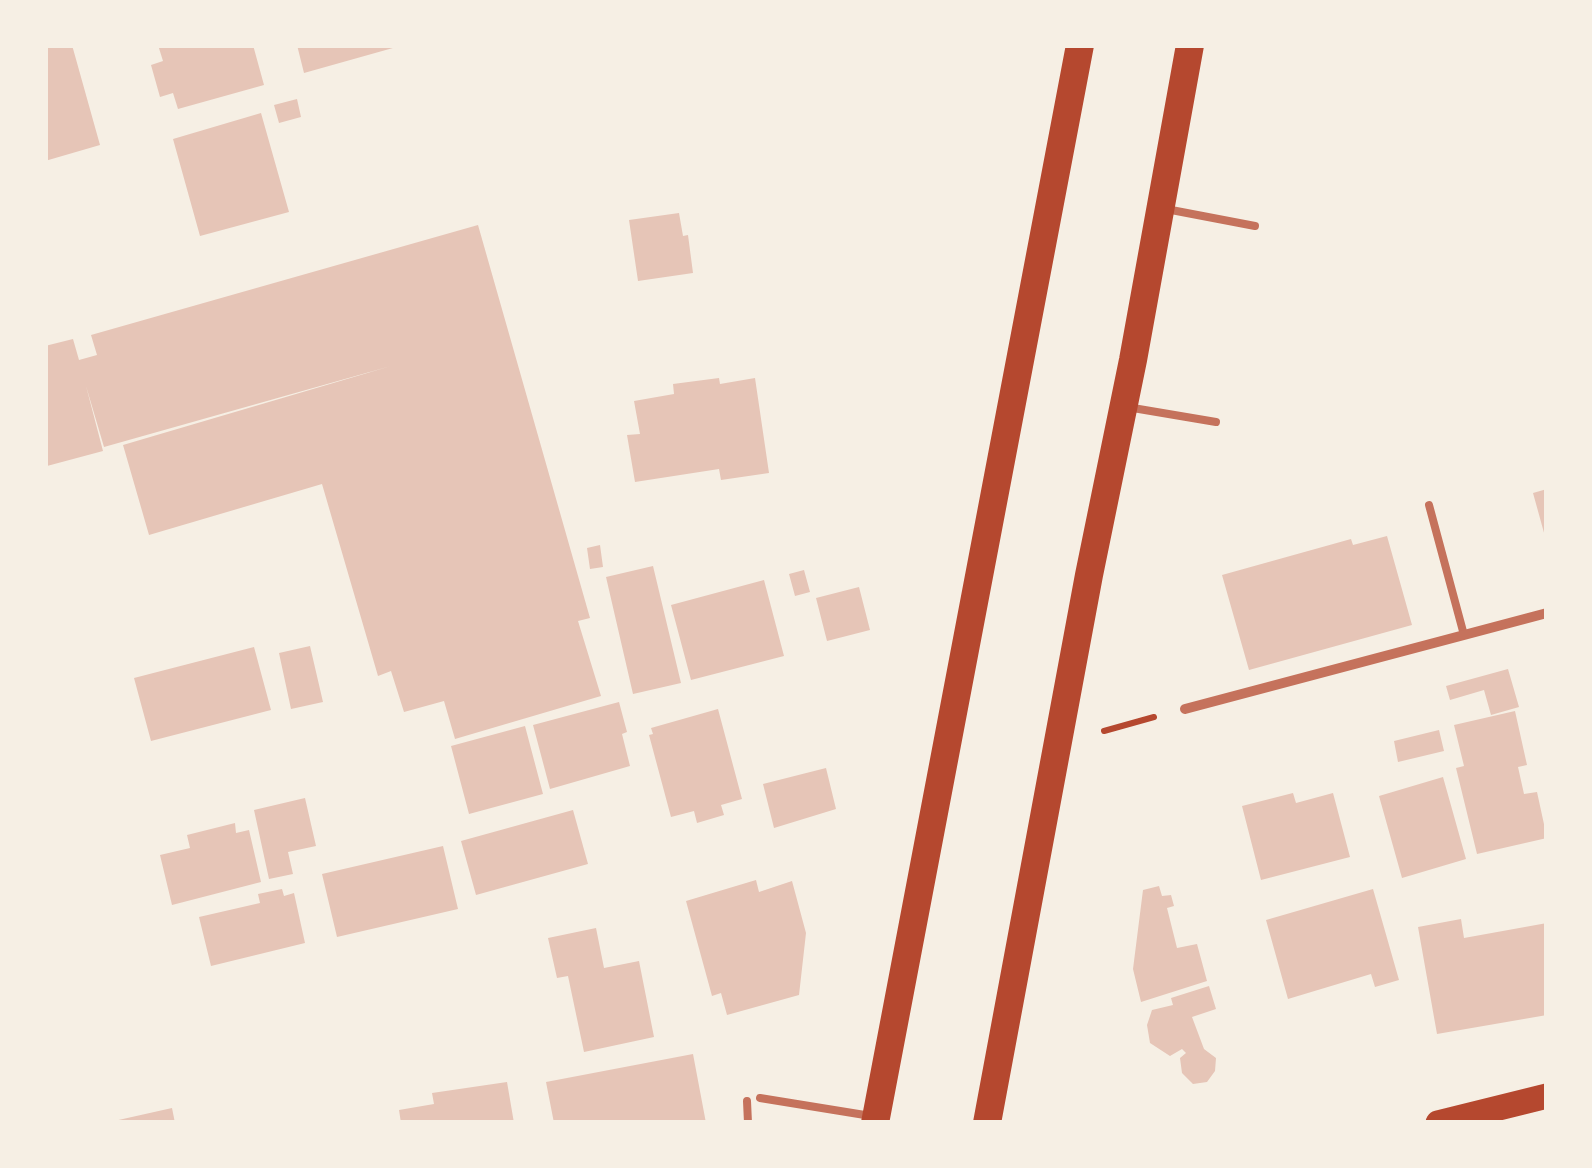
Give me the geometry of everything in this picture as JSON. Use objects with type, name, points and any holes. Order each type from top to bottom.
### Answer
[{"type":"highway","points":[[875,1120],[1080,45]]},
{"type":"highway","points":[[987,1123],[1190,45]]},
{"type":"main road","points":[[1438,1123],[1547,1096]]},
{"type":"street","points":[[1184,709],[1547,613]]},
{"type":"lane","points":[[1160,208],[1254,226]]},
{"type":"lane","points":[[1123,407],[1216,422]]},
{"type":"lane","points":[[1429,505],[1464,635]]},
{"type":"lane","points":[[760,1098],[875,1120]]},
{"type":"lane","points":[[747,1101],[748,1123]]},
{"type":"path","points":[[1057,744],[1184,709]]},
{"type":"building","points":[[45,45],[72,45],[100,145],[45,161]]},
{"type":"building","points":[[158,45],[253,45],[264,85],[178,109],[173,93],[160,97],[151,65],[163,61]]},
{"type":"building","points":[[297,45],[400,45],[400,46],[304,73]]},
{"type":"building","points":[[297,99],[301,117],[279,123],[274,105]]},
{"type":"building","points":[[261,113],[289,212],[200,236],[173,139]]},
{"type":"building","points":[[679,213],[683,236],[688,235],[693,273],[638,281],[629,220]]},
{"type":"building","points":[[478,225],[590,618],[578,621],[601,696],[455,739],[444,701],[404,712],[391,671],[378,676],[322,484],[149,535],[123,445],[391,366],[104,447],[86,386],[103,451],[47,466],[45,346],[73,339],[79,360],[97,355],[91,335]]},
{"type":"building","points":[[719,378],[720,384],[755,378],[769,473],[721,480],[719,469],[635,482],[627,435],[640,434],[634,401],[674,394],[673,384]]},
{"type":"building","points":[[1547,489],[1547,540],[1546,540],[1533,493]]},
{"type":"building","points":[[1387,536],[1412,625],[1249,670],[1222,575],[1351,539],[1353,545]]},
{"type":"building","points":[[600,545],[603,567],[590,569],[587,548]]},
{"type":"building","points":[[653,566],[681,683],[633,694],[606,577]]},
{"type":"building","points":[[804,570],[810,592],[795,596],[789,574]]},
{"type":"building","points":[[764,580],[784,656],[691,680],[671,605]]},
{"type":"building","points":[[859,587],[870,630],[827,641],[816,598]]},
{"type":"building","points":[[310,646],[323,702],[291,709],[279,653]]},
{"type":"building","points":[[254,647],[271,710],[151,741],[134,678]]},
{"type":"building","points":[[1508,669],[1519,707],[1491,715],[1484,690],[1450,700],[1446,686]]},
{"type":"building","points":[[619,702],[630,766],[550,789],[533,725]]},
{"type":"building","points":[[718,709],[742,799],[721,805],[724,815],[697,823],[694,811],[671,817],[649,735],[653,734],[651,728]]},
{"type":"building","points":[[1515,711],[1527,765],[1518,767],[1524,794],[1537,792],[1547,838],[1477,854],[1456,768],[1464,766],[1454,725]]},
{"type":"building","points":[[525,726],[543,794],[469,814],[451,746]]},
{"type":"building","points":[[1439,730],[1444,751],[1398,762],[1394,741]]},
{"type":"building","points":[[826,768],[836,809],[774,828],[763,784]]},
{"type":"building","points":[[1443,777],[1466,859],[1402,878],[1379,796]]},
{"type":"building","points":[[1293,793],[1296,803],[1333,793],[1350,857],[1261,880],[1242,806]]},
{"type":"building","points":[[305,798],[316,846],[288,852],[293,874],[269,879],[254,810]]},
{"type":"building","points":[[573,810],[588,864],[476,895],[461,841]]},
{"type":"building","points":[[235,823],[236,833],[249,830],[261,882],[172,905],[160,855],[190,848],[187,835]]},
{"type":"building","points":[[443,846],[458,909],[337,937],[322,874]]},
{"type":"building","points":[[756,880],[759,892],[792,881],[806,933],[799,995],[727,1015],[721,993],[712,996],[686,901]]},
{"type":"building","points":[[1159,886],[1162,896],[1171,895],[1174,906],[1167,908],[1177,948],[1197,944],[1207,981],[1141,1002],[1133,969],[1143,890]]},
{"type":"building","points":[[282,889],[284,896],[294,893],[305,943],[211,966],[199,917],[260,903],[258,894]]},
{"type":"building","points":[[1373,889],[1399,980],[1375,987],[1371,974],[1288,999],[1266,920]]},
{"type":"building","points":[[1461,919],[1464,938],[1547,923],[1547,1015],[1437,1034],[1418,927]]},
{"type":"building","points":[[596,928],[604,968],[639,961],[654,1037],[584,1052],[568,976],[557,978],[548,938]]},
{"type":"building","points":[[1209,986],[1216,1009],[1192,1017],[1204,1049],[1216,1058],[1215,1071],[1207,1082],[1193,1084],[1182,1073],[1180,1058],[1186,1053],[1182,1049],[1170,1056],[1150,1043],[1147,1025],[1152,1010],[1173,1005],[1171,998]]},
{"type":"building","points":[[693,1054],[706,1123],[554,1123],[546,1082]]},
{"type":"building","points":[[507,1082],[514,1123],[401,1123],[399,1110],[434,1104],[432,1093]]},
{"type":"building","points":[[172,1108],[175,1123],[114,1123],[114,1121]]}]
